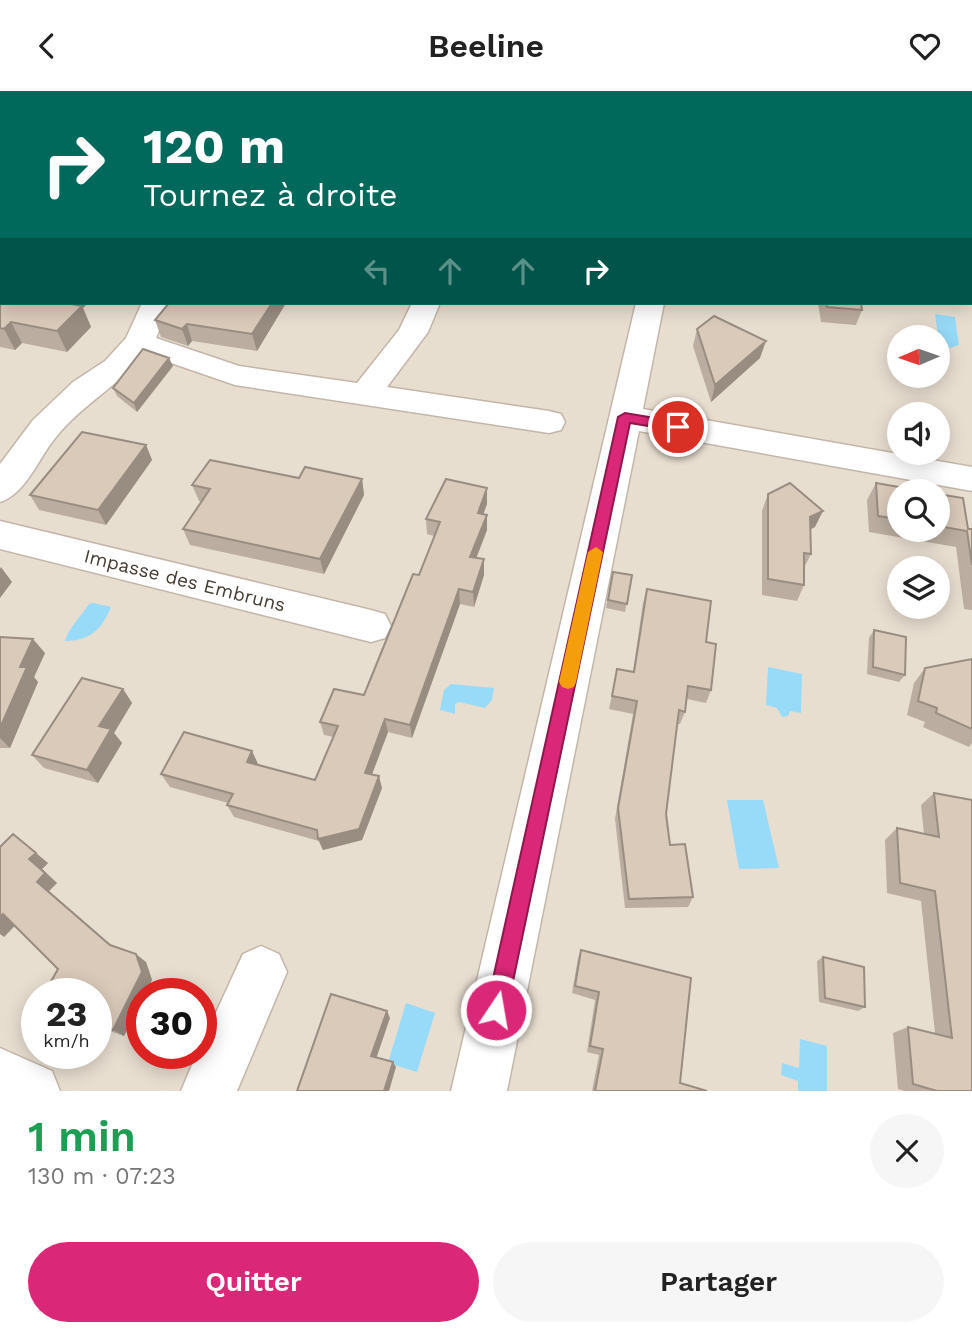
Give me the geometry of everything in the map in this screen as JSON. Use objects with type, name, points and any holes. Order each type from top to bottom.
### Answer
[{"type":"street","points":[[0,489],[45,428],[84,389],[116,367],[139,342],[155,305]]},
{"type":"street","points":[[364,396],[413,332],[425,305]]},
{"type":"street","points":[[479,1091],[650,305]]},
{"type":"street","points":[[139,342],[235,375],[549,422]]},
{"type":"street","points":[[625,417],[972,479]]},
{"type":"street","points":[[917,469],[972,450]]},
{"type":"street","name":"Impasse des Embruns","points":[[0,535],[371,626]]},
{"type":"street","points":[[209,1091],[261,972]]},
{"type":"street","points":[[0,1076],[32,1091]]},
{"type":"shaded area","points":[[0,305],[972,305],[972,1091],[0,1091]]},
{"type":"water","points":[[935,314],[955,317],[959,345],[950,348],[950,325],[937,325]]},
{"type":"water","points":[[89,604],[111,607],[104,622],[88,636],[65,641]]},
{"type":"water","points":[[768,667],[802,674],[801,713],[790,711],[788,716],[782,717],[777,708],[766,705]]},
{"type":"water","points":[[451,684],[494,688],[492,700],[485,708],[459,702],[455,704],[455,714],[440,710],[444,690]]},
{"type":"water","points":[[727,800],[763,800],[779,868],[739,869]]},
{"type":"water","points":[[406,1003],[435,1013],[417,1072],[388,1063]]},
{"type":"water","points":[[800,1039],[827,1046],[827,1091],[798,1091],[798,1081],[781,1075],[782,1063],[799,1068]]},
{"type":"building","points":[[0,305],[82,306],[57,331],[11,322],[4,329],[0,328]]},
{"type":"building","points":[[167,305],[271,305],[252,334],[187,324],[182,329],[155,320]]},
{"type":"building","points":[[861,305],[862,310],[827,307]]},
{"type":"building","points":[[714,316],[766,341],[715,385],[697,329]]},
{"type":"building","points":[[143,349],[169,358],[134,403],[113,388]]},
{"type":"building","points":[[82,432],[146,445],[98,510],[30,495]]},
{"type":"building","points":[[210,460],[299,478],[305,467],[362,479],[320,559],[183,529],[210,489],[192,485]]},
{"type":"building","points":[[446,479],[487,488],[478,513],[487,515],[470,557],[484,559],[473,592],[459,589],[410,725],[385,719],[365,773],[379,776],[359,829],[318,839],[317,830],[227,805],[233,794],[161,774],[184,732],[252,751],[247,762],[315,780],[338,726],[320,722],[334,689],[364,695],[413,574],[419,575],[440,522],[426,519]]},
{"type":"building","points":[[790,483],[823,511],[810,517],[811,554],[804,553],[804,585],[768,579],[768,494]]},
{"type":"building","points":[[876,483],[887,485],[887,517],[878,516]]},
{"type":"building","points":[[950,496],[963,498],[968,529],[972,529],[972,565],[967,531],[950,528]]},
{"type":"building","points":[[613,572],[632,575],[627,604],[608,600]]},
{"type":"building","points":[[647,589],[711,601],[706,642],[716,644],[711,690],[688,686],[685,712],[679,710],[666,814],[670,845],[685,844],[693,897],[629,899],[618,808],[637,701],[612,696],[617,669],[634,672]]},
{"type":"building","points":[[874,630],[906,637],[905,675],[873,667]]},
{"type":"building","points":[[0,637],[33,639],[20,667],[27,667],[0,728]]},
{"type":"building","points":[[972,659],[972,729],[936,713],[937,708],[918,701],[925,668]]},
{"type":"building","points":[[82,678],[123,689],[99,726],[111,729],[87,770],[32,755]]},
{"type":"building","points":[[934,793],[972,800],[972,1091],[937,1091],[913,1084],[908,1027],[952,1038],[935,891],[900,883],[897,828],[939,837]]},
{"type":"building","points":[[13,834],[36,853],[29,859],[45,873],[37,882],[110,945],[136,954],[142,972],[139,978],[126,978],[126,1004],[113,1030],[112,978],[53,978],[58,969],[3,914],[0,917],[0,847]]},
{"type":"building","points":[[581,950],[691,978],[680,1083],[707,1091],[595,1091],[603,1049],[590,1046],[599,992],[575,986]]},
{"type":"building","points":[[823,957],[864,967],[865,1007],[825,998]]},
{"type":"building","points":[[331,994],[387,1011],[371,1056],[393,1062],[384,1091],[297,1091]]},
{"type":"slow traffic","points":[[568,682],[596,552]]},
{"type":"route","points":[[496,1010],[625,417],[678,427]]}]
